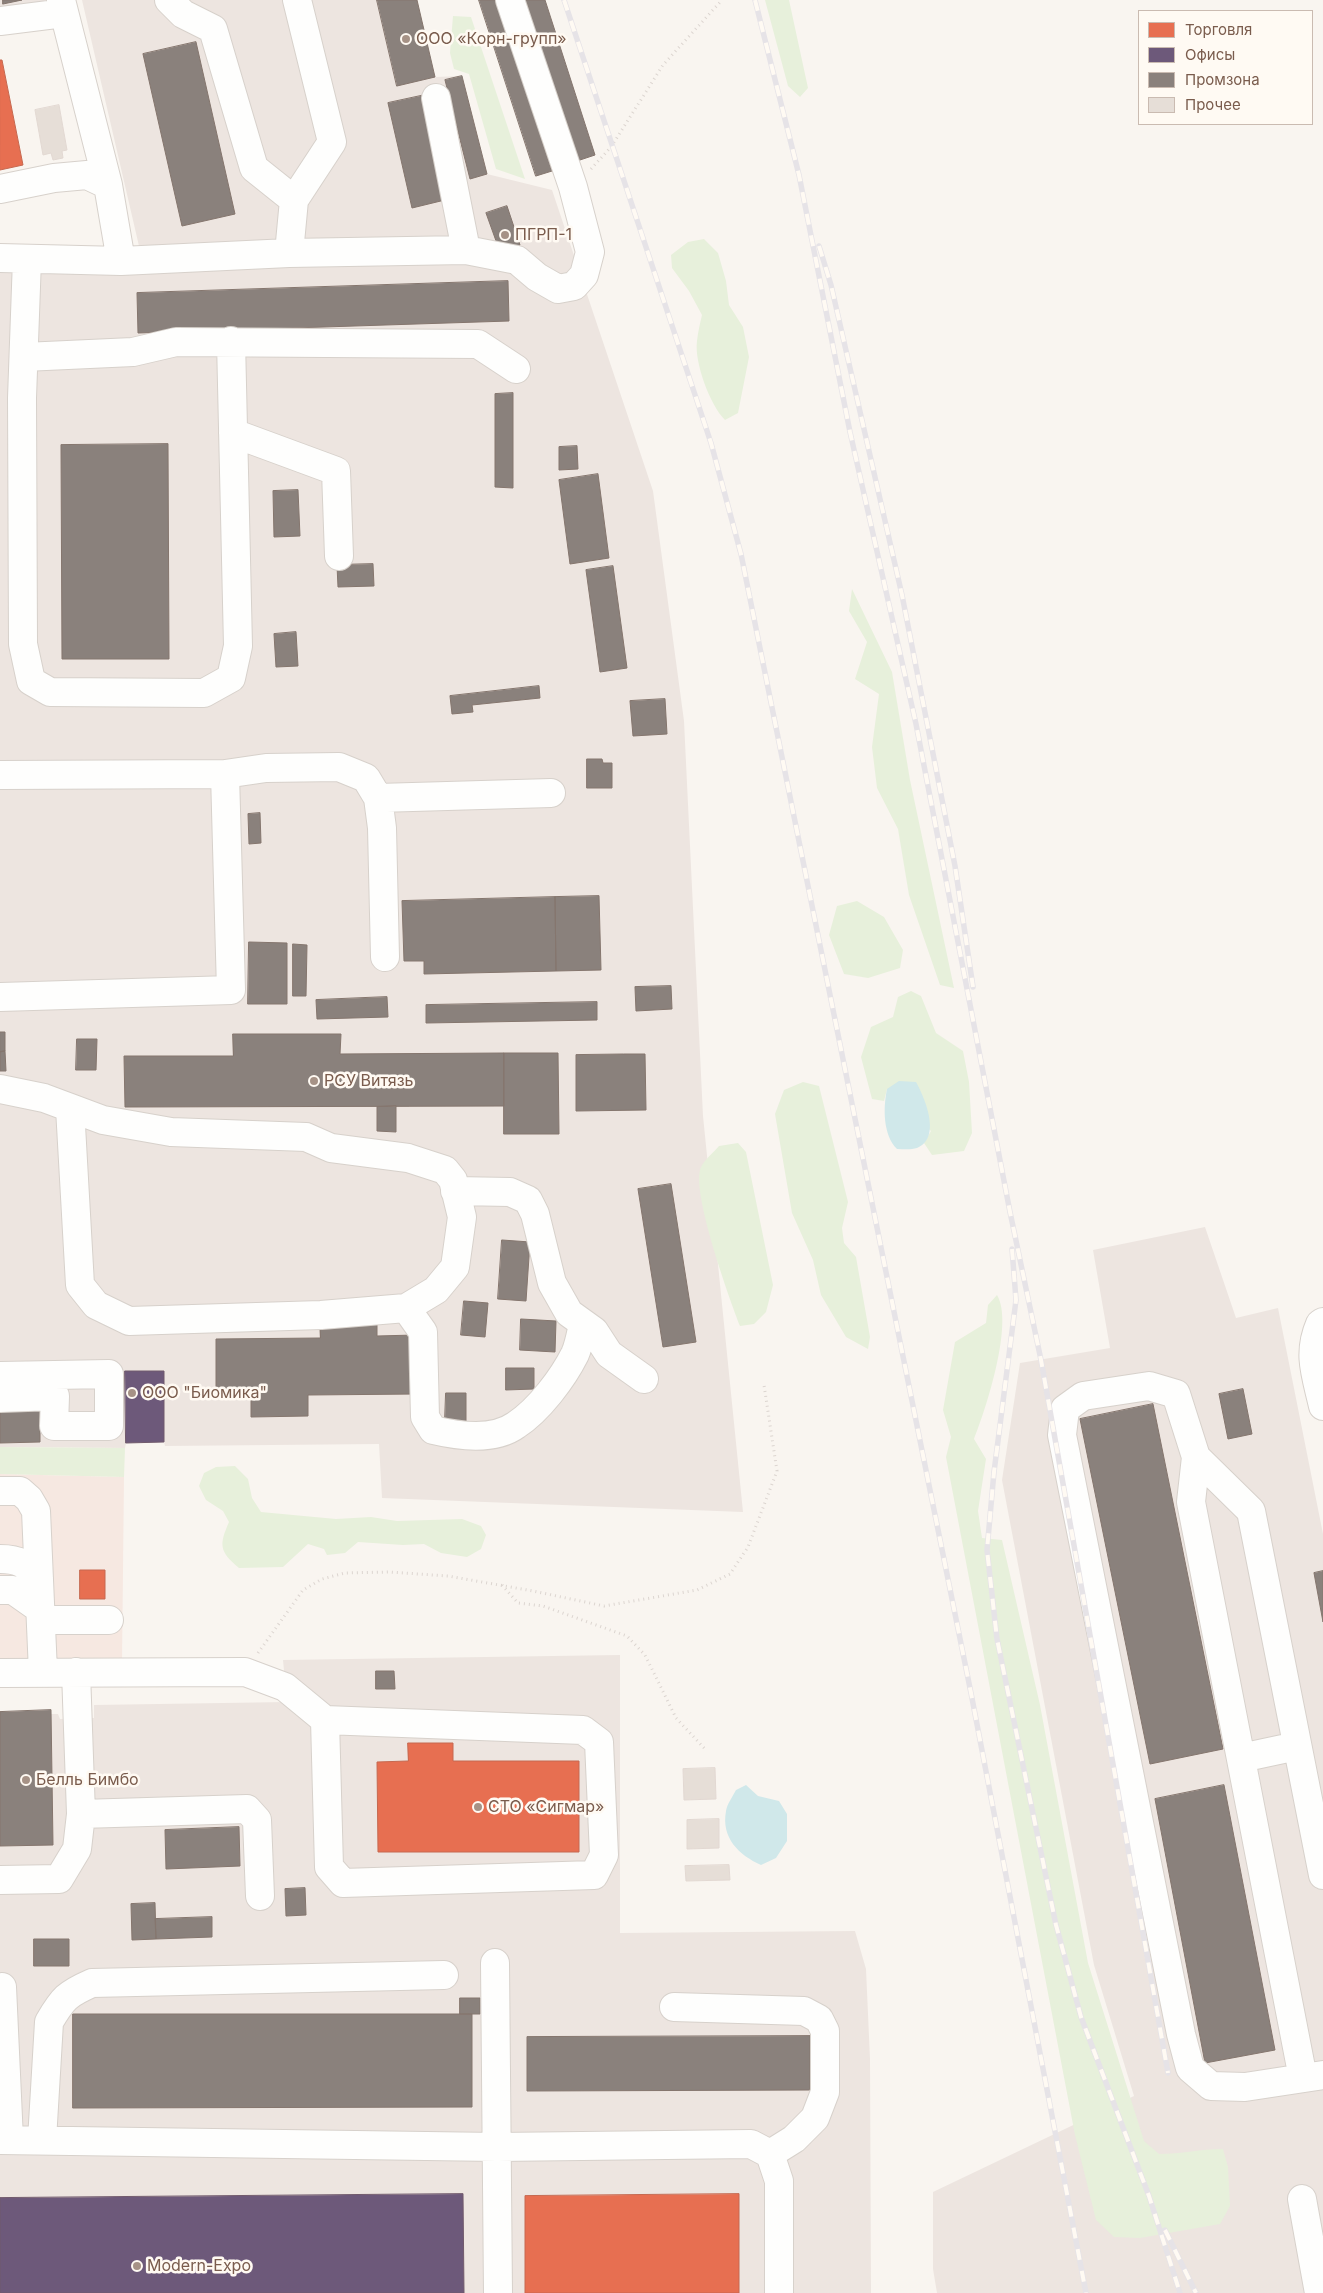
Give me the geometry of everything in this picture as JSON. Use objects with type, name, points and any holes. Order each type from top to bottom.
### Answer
[{"type":"lane","points":[[169,0],[183,14],[213,29],[254,168],[294,200]]},
{"type":"lane","points":[[288,253],[294,200],[332,142],[297,0]]},
{"type":"lane","points":[[0,258],[121,261],[288,253],[466,250],[517,260],[537,277],[558,289],[574,286],[584,275],[590,252],[573,187],[510,0]]},
{"type":"lane","points":[[0,21],[62,6],[108,185],[121,261]]},
{"type":"lane","points":[[436,98],[466,250]]},
{"type":"lane","points":[[0,189],[54,178],[87,175],[108,185]]},
{"type":"lane","points":[[27,259],[22,398],[22,644],[31,681],[50,692],[204,693],[230,678],[238,646],[231,341]]},
{"type":"lane","points":[[24,357],[133,352],[176,342],[478,344],[516,369]]},
{"type":"lane","points":[[233,433],[336,471],[339,556]]},
{"type":"lane","points":[[0,775],[225,774],[266,768],[338,767],[366,778],[378,798],[382,828],[385,957]]},
{"type":"lane","points":[[0,997],[231,990],[225,774]]},
{"type":"lane","points":[[378,798],[552,793]]},
{"type":"lane","points":[[0,1089],[44,1098],[103,1120],[171,1132],[306,1137],[331,1148],[408,1158],[445,1170],[453,1180],[462,1217],[455,1267],[436,1290],[406,1308],[321,1314],[129,1321],[96,1305],[80,1285],[70,1108]]},
{"type":"lane","points":[[455,1191],[510,1192],[528,1200],[535,1214],[552,1283],[570,1313],[594,1331],[609,1354],[644,1379]]},
{"type":"lane","points":[[406,1308],[423,1332],[425,1417],[433,1430],[453,1435],[490,1435],[516,1426],[548,1396],[576,1353],[584,1324]]},
{"type":"lane","points":[[1323,1322],[1320,1324],[1313,1341],[1312,1361],[1323,1406]]},
{"type":"lane","points":[[0,1376],[109,1374],[109,1426],[54,1426],[54,1396],[0,1398]]},
{"type":"lane","points":[[1149,1386],[1176,1394],[1196,1457],[1191,1502],[1241,1758],[1313,2077],[1245,2087],[1211,2086],[1190,2068],[1181,2034],[1062,1435],[1065,1408],[1083,1396],[1149,1386]]},
{"type":"lane","points":[[1196,1457],[1250,1511],[1323,1875]]},
{"type":"lane","points":[[0,1490],[20,1491],[29,1499],[36,1511],[44,1672]]},
{"type":"lane","points":[[0,1560],[11,1559],[25,1563],[39,1578]]},
{"type":"lane","points":[[0,1590],[13,1590],[40,1615],[109,1620]]},
{"type":"lane","points":[[0,1880],[59,1879],[77,1849],[81,1814],[76,1672]]},
{"type":"lane","points":[[0,1673],[245,1672],[285,1687],[325,1720],[583,1730],[599,1742],[604,1855],[594,1875],[343,1883],[329,1867],[325,1720]]},
{"type":"lane","points":[[1241,1758],[1297,1746]]},
{"type":"lane","points":[[81,1814],[247,1808],[257,1820],[260,1896]]},
{"type":"lane","points":[[495,1963],[498,2293]]},
{"type":"lane","points":[[42,2140],[49,2022],[59,2005],[70,1993],[92,1983],[444,1975]]},
{"type":"lane","points":[[2,1987],[4,2140],[497,2147],[751,2144],[770,2154],[778,2181],[779,2293]]},
{"type":"lane","points":[[674,2007],[804,2011],[819,2018],[825,2031],[825,2092],[815,2118],[794,2139],[770,2154]]},
{"type":"lane","points":[[1302,2199],[1320,2293]]},
{"type":"path","points":[[573,187],[611,147],[663,64],[722,0]]},
{"type":"path","points":[[245,1672],[303,1590],[322,1579],[344,1573],[389,1572],[448,1576],[604,1606],[697,1590],[730,1574],[748,1546],[777,1471],[764,1385]]},
{"type":"path","points":[[501,1585],[518,1603],[542,1606],[626,1636],[645,1655],[676,1718],[705,1749]]},
{"type":"shaded area","points":[[0,0],[62,0],[0,12]]},
{"type":"shaded area","points":[[82,0],[417,0],[435,77],[462,76],[487,174],[552,190],[653,491],[684,721],[703,1116],[743,1512],[382,1498],[379,1444],[165,1446],[164,1442],[126,1443],[125,1448],[0,1447],[0,272],[145,272]]},
{"type":"shaded area","points":[[1205,1227],[1236,1318],[1278,1308],[1323,1534],[1323,2293],[937,2293],[933,2269],[933,2192],[1134,2096],[1094,1965],[1002,1480],[1020,1363],[1110,1348],[1093,1250]]},
{"type":"shaded area","points":[[0,1474],[124,1477],[122,1664],[0,1666]]},
{"type":"shaded area","points":[[620,1655],[620,1933],[855,1931],[866,1969],[870,2059],[871,2293],[0,2293],[0,1712],[51,1710],[51,1714],[58,1714],[60,1719],[94,1718],[94,1705],[287,1702],[283,1660]]},
{"type":"green space","points":[[765,0],[789,0],[808,88],[800,97],[788,86]]},
{"type":"green space","points":[[453,16],[471,17],[525,179],[496,169],[469,74],[454,69],[450,53]]},
{"type":"green space","points":[[704,239],[718,253],[726,281],[729,305],[743,327],[749,357],[738,413],[725,420],[719,413],[704,383],[698,360],[697,341],[702,315],[689,291],[672,268],[671,255],[688,242]]},
{"type":"green space","points":[[852,589],[892,672],[910,780],[954,988],[940,985],[909,895],[898,829],[877,788],[872,747],[879,694],[855,679],[867,642],[849,611]]},
{"type":"green space","points":[[857,901],[884,917],[903,950],[900,968],[868,978],[844,974],[829,935],[837,906]]},
{"type":"green space","points":[[911,991],[921,996],[936,1033],[963,1051],[969,1082],[972,1133],[964,1151],[932,1155],[924,1143],[931,1131],[887,1089],[884,1101],[872,1099],[861,1057],[871,1027],[893,1017],[898,997]]},
{"type":"green space","points":[[803,1082],[819,1086],[848,1202],[842,1228],[844,1243],[856,1257],[870,1337],[868,1349],[846,1337],[821,1295],[813,1260],[792,1213],[775,1114],[784,1090]]},
{"type":"green space","points":[[738,1143],[746,1152],[773,1285],[766,1312],[754,1324],[740,1326],[706,1221],[699,1179],[701,1167],[719,1146]]},
{"type":"green space","points":[[997,1295],[1001,1308],[1000,1345],[991,1388],[974,1439],[986,1459],[978,1511],[982,1538],[1002,1540],[1040,1705],[1088,1963],[1144,2141],[1159,2154],[1223,2149],[1228,2167],[1230,2206],[1220,2224],[1140,2238],[1114,2237],[1096,2220],[1075,2135],[946,1457],[951,1437],[943,1410],[955,1342],[986,1323],[988,1305]]},
{"type":"green space","points":[[0,1447],[125,1448],[124,1477],[0,1474]]},
{"type":"green space","points":[[235,1466],[248,1479],[252,1498],[261,1512],[336,1519],[371,1517],[397,1521],[462,1519],[481,1526],[486,1535],[481,1549],[467,1557],[441,1553],[424,1544],[403,1545],[358,1542],[345,1553],[327,1555],[324,1549],[308,1544],[283,1567],[239,1568],[224,1552],[222,1542],[229,1522],[223,1511],[206,1500],[199,1486],[204,1473],[216,1467]]},
{"type":"water","points":[[899,1081],[916,1082],[927,1107],[930,1127],[929,1136],[925,1143],[915,1149],[897,1149],[889,1136],[885,1121],[887,1089]]},
{"type":"water","points":[[746,1785],[758,1796],[779,1801],[787,1814],[787,1841],[776,1858],[761,1865],[739,1851],[733,1844],[726,1829],[725,1821],[728,1806],[736,1790]]},
{"type":"building: Торговля","points":[[0,60],[2,60],[23,165],[0,170]]},
{"type":"building: Торговля","points":[[80,1570],[105,1570],[105,1599],[80,1599]]},
{"type":"building: Торговля","name":"СТО «Сигмар»","points":[[408,1743],[453,1743],[453,1761],[579,1761],[579,1852],[378,1852],[377,1762],[408,1761]]},
{"type":"building: Торговля","points":[[739,2194],[739,2293],[525,2293],[525,2196]]},
{"type":"building: Офисы","points":[[125,1371],[164,1371],[164,1442],[126,1443]]},
{"type":"building: Офисы","points":[[463,2194],[464,2293],[0,2293],[0,2198]]},
{"type":"building: Промзона","points":[[3,0],[22,0],[3,4]]},
{"type":"building: Промзона","name":"ООО «Корн-групп»","points":[[377,0],[417,0],[435,77],[397,86]]},
{"type":"building: Промзона","points":[[479,0],[496,0],[552,171],[536,176]]},
{"type":"building: Промзона","points":[[523,0],[545,0],[595,155],[577,161]]},
{"type":"building: Промзона","points":[[196,42],[235,214],[182,226],[143,54]]},
{"type":"building: Промзона","points":[[462,76],[487,174],[470,179],[445,80]]},
{"type":"building: Промзона","points":[[425,95],[449,199],[412,208],[388,103]]},
{"type":"building: Промзона","name":"ПГРП-1","points":[[507,206],[520,245],[500,252],[486,213]]},
{"type":"building: Промзона","points":[[508,281],[509,321],[138,333],[137,293]]},
{"type":"building: Промзона","points":[[513,393],[513,488],[495,487],[495,394]]},
{"type":"building: Промзона","points":[[168,444],[169,659],[62,659],[61,445]]},
{"type":"building: Промзона","points":[[577,446],[578,469],[559,470],[559,447]]},
{"type":"building: Промзона","points":[[598,474],[609,558],[570,564],[559,480]]},
{"type":"building: Промзона","points":[[298,490],[300,536],[274,537],[273,491]]},
{"type":"building: Промзона","points":[[373,564],[374,586],[338,587],[337,565]]},
{"type":"building: Промзона","points":[[613,566],[627,668],[600,672],[586,570]]},
{"type":"building: Промзона","points":[[296,632],[298,666],[276,667],[274,634]]},
{"type":"building: Промзона","points":[[539,686],[540,698],[472,705],[473,712],[452,714],[450,696]]},
{"type":"building: Промзона","points":[[665,699],[667,734],[633,736],[630,701]]},
{"type":"building: Промзона","points":[[587,759],[602,759],[603,763],[612,763],[612,788],[587,788]]},
{"type":"building: Промзона","points":[[260,813],[261,843],[249,844],[248,814]]},
{"type":"building: Промзона","points":[[599,896],[601,970],[556,971],[555,897]]},
{"type":"building: Промзона","points":[[555,897],[556,971],[424,974],[424,961],[404,961],[402,901]]},
{"type":"building: Промзона","points":[[249,942],[287,943],[287,1004],[248,1004]]},
{"type":"building: Промзона","points":[[293,944],[307,945],[306,996],[293,996]]},
{"type":"building: Промзона","points":[[671,986],[672,1009],[636,1011],[635,987]]},
{"type":"building: Промзона","points":[[387,997],[388,1017],[317,1019],[316,1000]]},
{"type":"building: Промзона","points":[[597,1002],[597,1020],[426,1023],[426,1005]]},
{"type":"building: Промзона","points":[[0,1032],[5,1032],[5,1051],[0,1052]]},
{"type":"building: Промзона","name":"РСУ Витязь","points":[[233,1034],[341,1034],[340,1054],[504,1053],[504,1106],[125,1107],[124,1056],[233,1056]]},
{"type":"building: Промзона","points":[[77,1039],[97,1039],[96,1070],[76,1070]]},
{"type":"building: Промзона","points":[[5,1051],[6,1071],[0,1071],[0,1052]]},
{"type":"building: Промзона","points":[[504,1053],[558,1053],[559,1134],[504,1134]]},
{"type":"building: Промзона","points":[[645,1054],[646,1110],[576,1111],[576,1055]]},
{"type":"building: Промзона","points":[[396,1106],[396,1132],[377,1131],[377,1107]]},
{"type":"building: Промзона","points":[[671,1184],[696,1342],[663,1347],[638,1189]]},
{"type":"building: Промзона","points":[[502,1240],[530,1242],[526,1301],[498,1299]]},
{"type":"building: Промзона","points":[[464,1301],[488,1303],[485,1337],[461,1335]]},
{"type":"building: Промзона","points":[[320,1319],[377,1319],[377,1336],[415,1335],[416,1394],[308,1395],[308,1416],[251,1417],[251,1395],[216,1396],[216,1339],[320,1338]]},
{"type":"building: Промзона","points":[[521,1319],[556,1321],[555,1352],[520,1350]]},
{"type":"building: Промзона","points":[[506,1368],[534,1368],[534,1389],[506,1390]]},
{"type":"building: Промзона","points":[[1243,1389],[1252,1434],[1228,1439],[1219,1394]]},
{"type":"building: Промзона","points":[[446,1393],[466,1393],[466,1421],[445,1420]]},
{"type":"building: Промзона","points":[[1153,1404],[1223,1749],[1150,1764],[1080,1419]]},
{"type":"building: Промзона","points":[[40,1405],[40,1442],[0,1443],[0,1406]]},
{"type":"building: Промзона","points":[[1323,1571],[1323,1622],[1314,1573]]},
{"type":"building: Промзона","points":[[376,1671],[394,1671],[395,1689],[376,1689]]},
{"type":"building: Промзона","name":"Белль Бимбо","points":[[51,1710],[53,1845],[0,1846],[0,1712]]},
{"type":"building: Промзона","points":[[1224,1785],[1275,2050],[1205,2063],[1155,1799]]},
{"type":"building: Промзона","points":[[239,1827],[240,1866],[166,1869],[165,1830]]},
{"type":"building: Промзона","points":[[305,1888],[306,1915],[286,1916],[285,1889]]},
{"type":"building: Промзона","points":[[155,1903],[156,1939],[132,1940],[131,1904]]},
{"type":"building: Промзона","points":[[212,1917],[212,1937],[156,1939],[155,1919]]},
{"type":"building: Промзона","points":[[34,1939],[69,1939],[69,1966],[34,1966]]},
{"type":"building: Промзона","points":[[460,1998],[480,1998],[480,2014],[460,2014]]},
{"type":"building: Промзона","points":[[73,2014],[472,2014],[472,2107],[73,2108]]},
{"type":"building: Промзона","points":[[810,2036],[810,2090],[527,2091],[527,2037]]},
{"type":"building: Прочее","points":[[59,105],[67,150],[62,151],[63,158],[53,160],[51,153],[43,155],[35,110]]},
{"type":"building: Прочее","points":[[715,1768],[716,1799],[684,1800],[683,1769]]},
{"type":"building: Прочее","points":[[719,1819],[719,1848],[687,1849],[687,1820]]},
{"type":"building: Прочее","points":[[729,1865],[730,1880],[686,1881],[685,1866]]},
{"type":"railway","points":[[564,0],[711,443],[741,554],[971,1693],[1086,2293]]},
{"type":"railway","points":[[755,0],[799,175],[850,432],[916,724],[1010,1212],[1041,1360],[1168,2073]]},
{"type":"railway","points":[[819,246],[831,285],[902,595],[955,866],[973,987]]},
{"type":"railway","points":[[1012,1249],[1016,1300],[994,1472],[987,1550],[997,1639],[1056,1925],[1081,2017],[1149,2196],[1180,2293]]},
{"type":"railway","points":[[1165,2230],[1196,2293]]},
{"type":"place","name":"ООО «Корн-групп»","points":[[406,39]]},
{"type":"place","name":"ПГРП-1","points":[[505,235]]},
{"type":"place","name":"РСУ Витязь","points":[[314,1081]]},
{"type":"place","name":"ООО \"Биомика\"","points":[[132,1393]]},
{"type":"place","name":"Белль Бимбо","points":[[26,1780]]},
{"type":"place","name":"СТО «Сигмар»","points":[[478,1807]]},
{"type":"place","name":"Modern-Expo","points":[[137,2266]]}]
